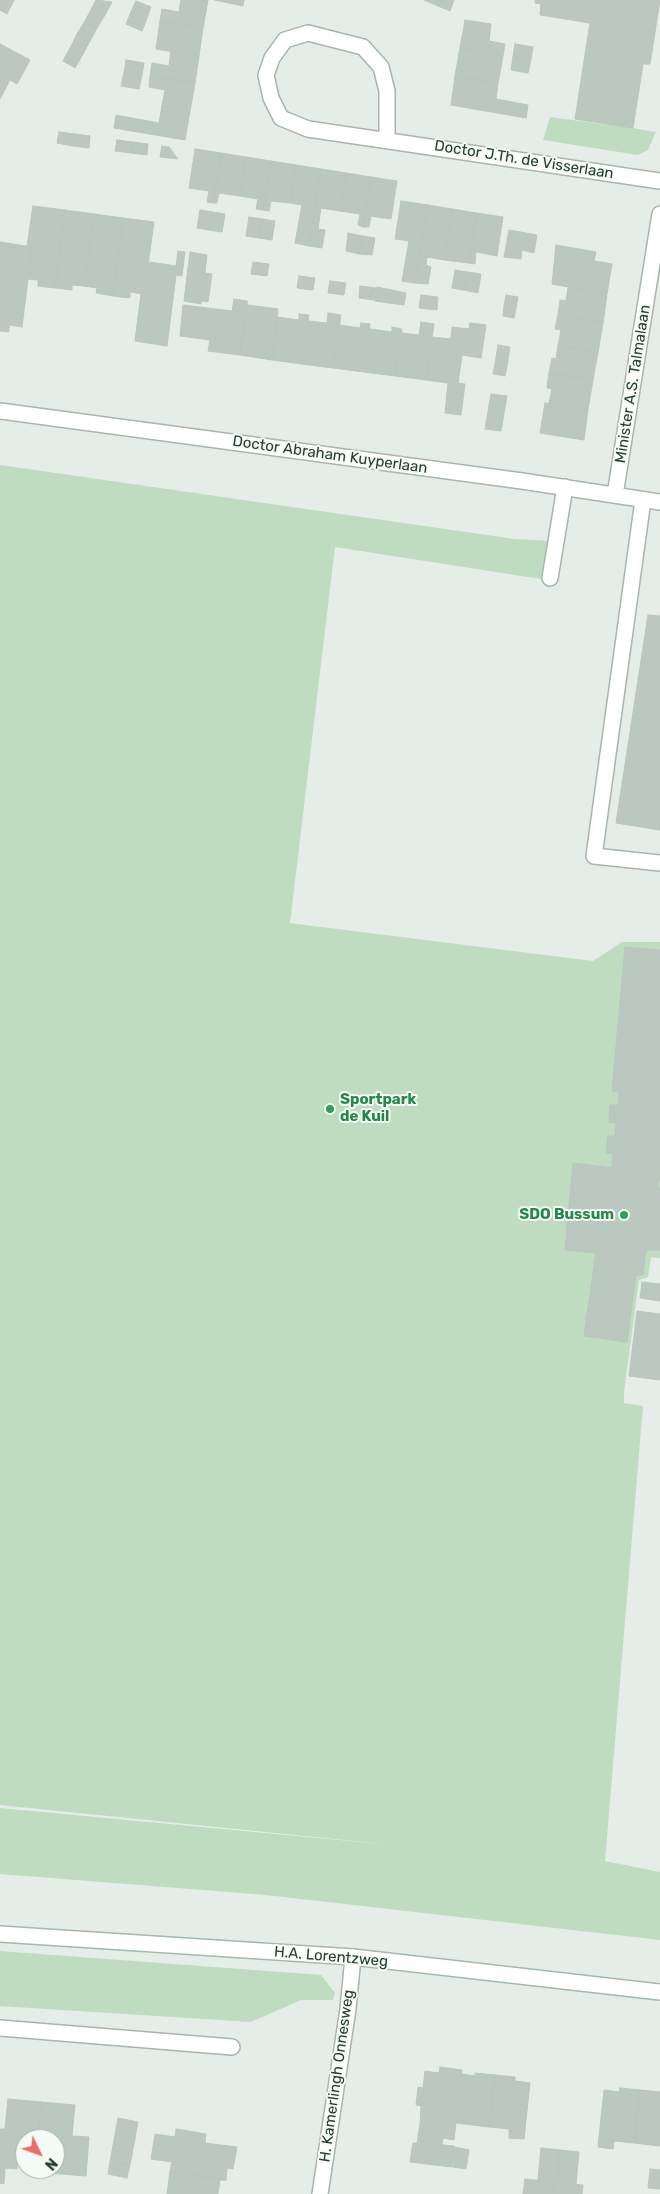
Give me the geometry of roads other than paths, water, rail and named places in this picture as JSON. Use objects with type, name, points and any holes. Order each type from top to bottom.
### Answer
[{"type":"street","name":"Doctor J.Th. de Visserlaan","points":[[387,140],[387,92],[381,67],[363,47],[308,33],[285,40],[272,58],[266,75],[271,98],[281,118],[308,130],[660,181]]},
{"type":"street","name":"Minister A.S. Talmalaan","points":[[615,495],[660,214]]},
{"type":"street","name":"Doctor Abraham Kuyperlaan","points":[[0,411],[565,487],[660,502]]},
{"type":"street","points":[[550,578],[565,487]]},
{"type":"street","points":[[643,500],[594,856],[660,863]]},
{"type":"street","name":"H.A. Lorentzweg","points":[[0,1934],[353,1957],[660,1992]]},
{"type":"street","name":"H. Kamerlingh Onnesweg","points":[[320,2194],[348,2009],[353,1957]]},
{"type":"street","points":[[0,2028],[232,2047]]},
{"type":"place","name":"Sportpark de Kuil","points":[[330,1109]]},
{"type":"place","name":"SDO Bussum","points":[[624,1215]]}]
